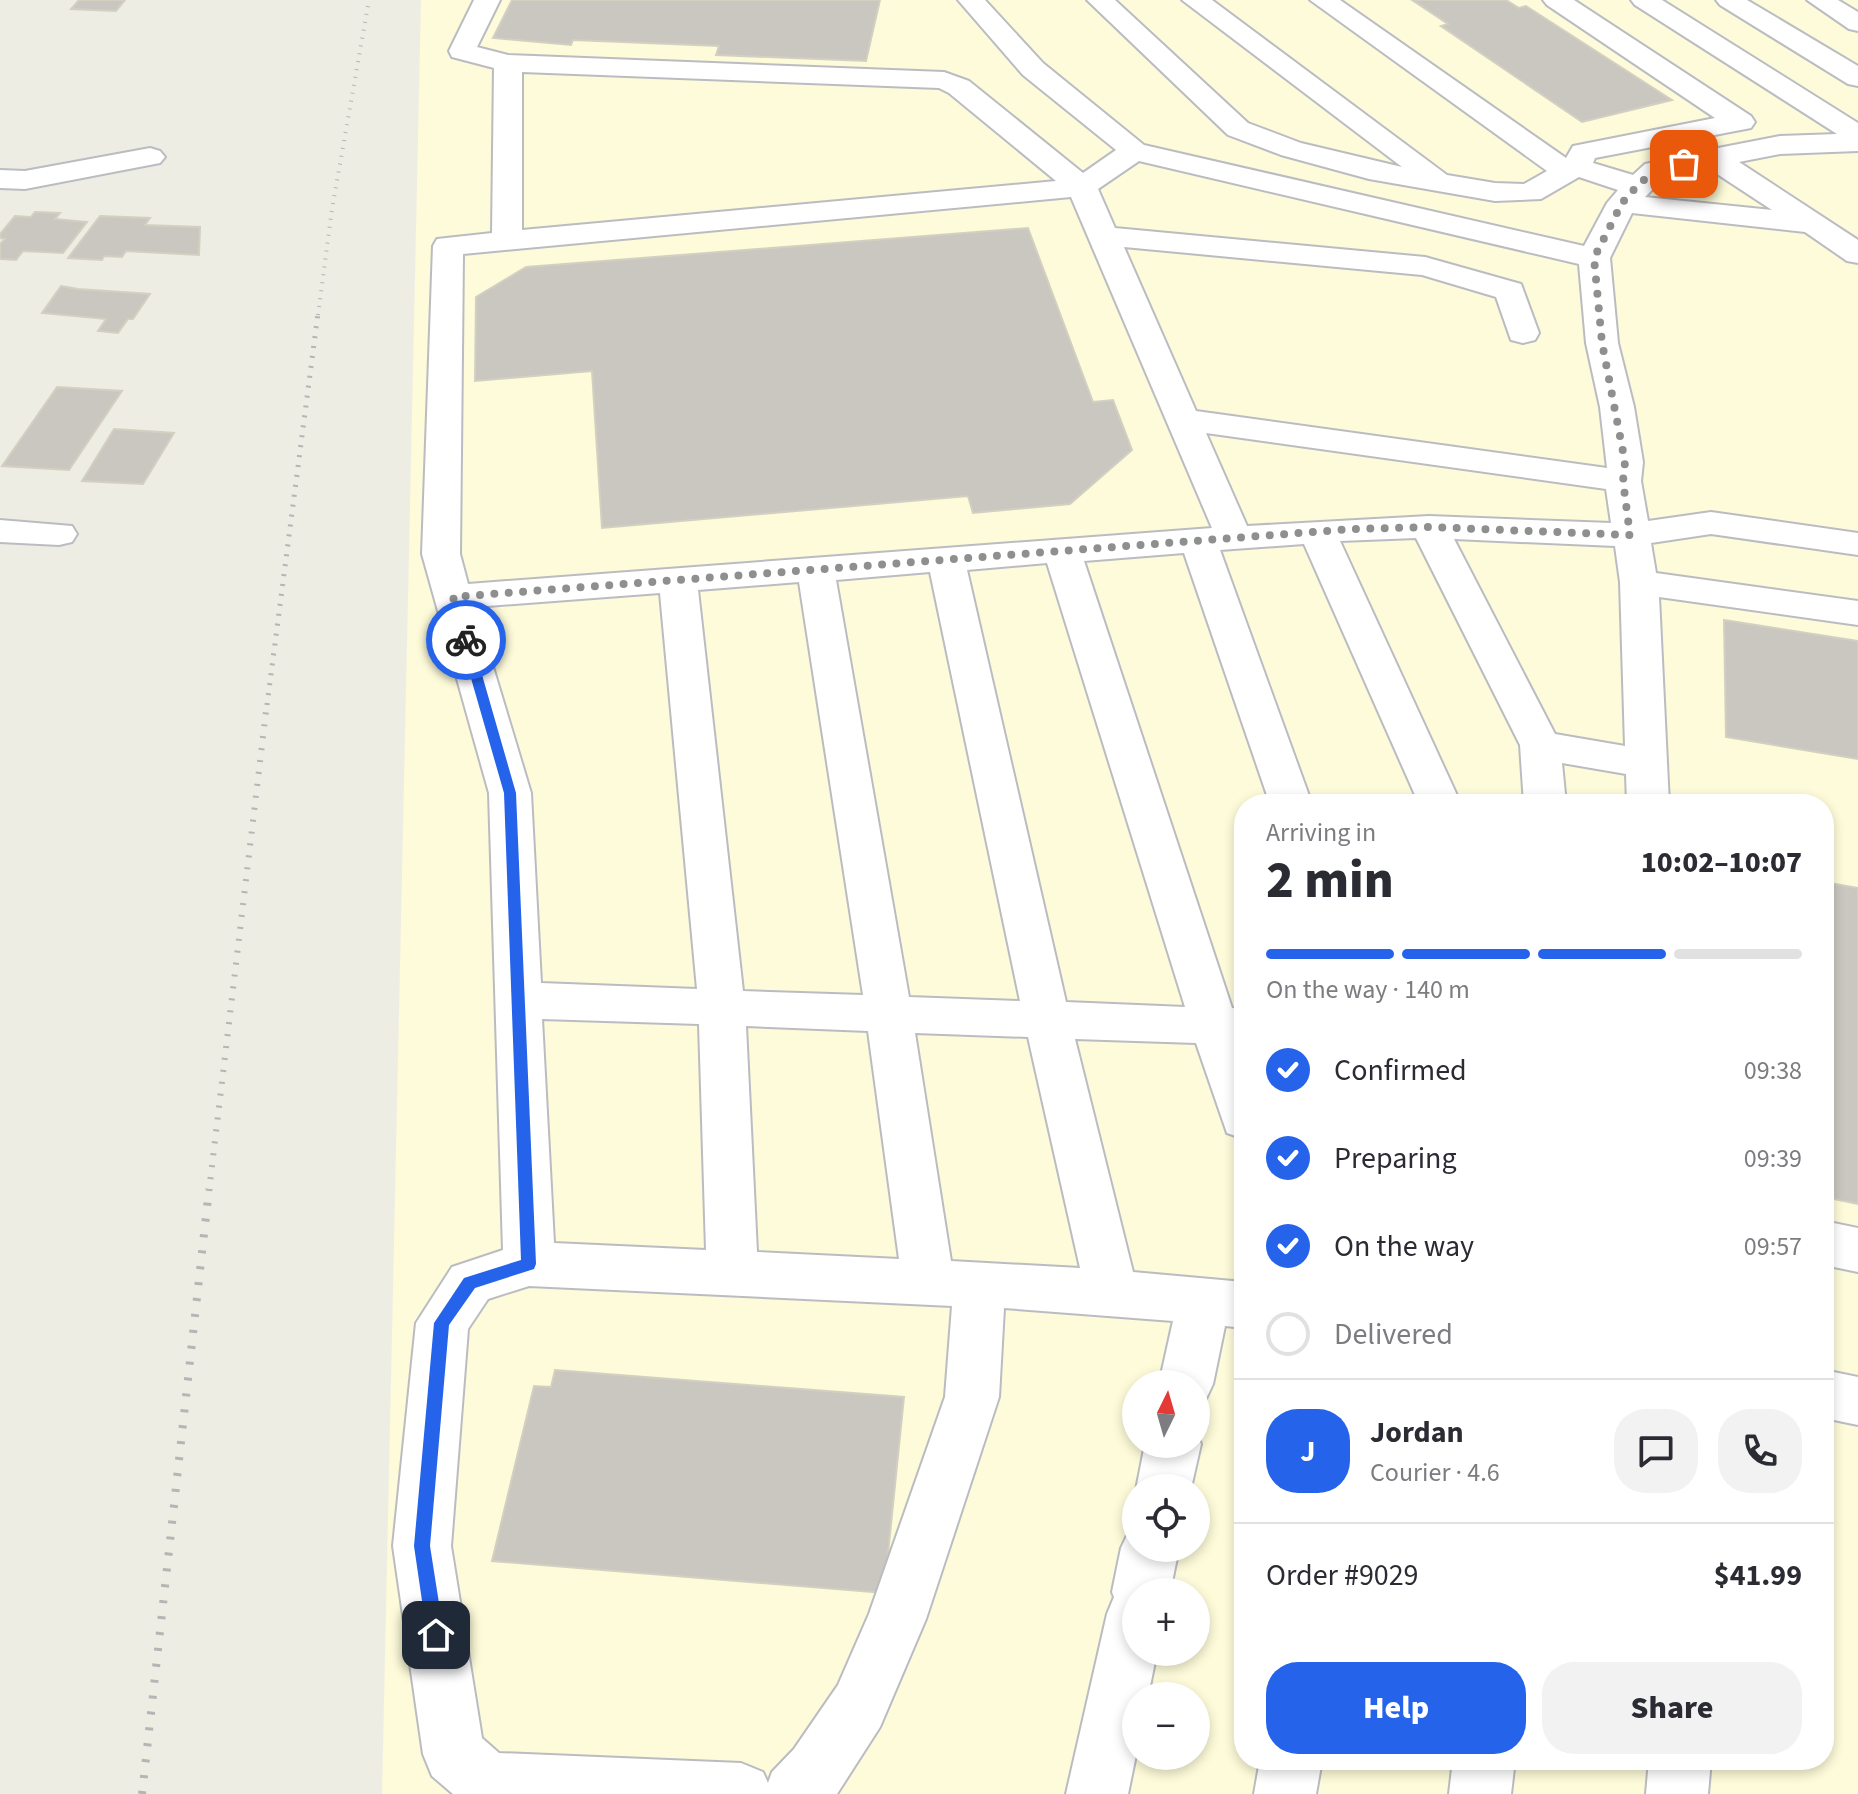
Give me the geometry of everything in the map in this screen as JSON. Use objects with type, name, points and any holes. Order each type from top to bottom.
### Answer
[{"type":"street","points":[[487,0],[462,51],[508,63],[944,80],[959,87],[1082,187],[1182,419],[1288,794]]},
{"type":"street","points":[[971,0],[1033,69],[1134,151],[1594,258]]},
{"type":"street","points":[[1100,0],[1238,129],[1291,149],[1369,170],[1495,192],[1530,193],[1571,169],[1583,152],[1741,122]]},
{"type":"street","points":[[1195,0],[1442,183]]},
{"type":"street","points":[[1323,0],[1571,169],[1629,194],[1813,224]]},
{"type":"street","points":[[1556,0],[1780,145]]},
{"type":"street","points":[[1644,0],[1858,135]]},
{"type":"street","points":[[1729,0],[1858,78]]},
{"type":"street","points":[[1820,0],[1858,23]]},
{"type":"street","points":[[507,241],[508,63]]},
{"type":"street","points":[[1648,794],[1639,582],[1623,481],[1625,462],[1602,343],[1594,258],[1629,194],[1655,170],[1780,145],[1858,142]]},
{"type":"street","points":[[529,1264],[510,793],[441,554],[448,246],[1082,187],[1134,151]]},
{"type":"street","points":[[0,179],[25,180],[150,157]]},
{"type":"street","points":[[1713,158],[1858,254]]},
{"type":"street","points":[[1103,236],[1425,266],[1510,291],[1523,333]]},
{"type":"street","points":[[1182,419],[1623,481]]},
{"type":"street","points":[[453,597],[1317,532],[1429,527],[1630,535],[1711,523],[1858,544]]},
{"type":"street","points":[[1429,527],[1540,745],[1544,794]]},
{"type":"street","points":[[0,531],[59,534]]},
{"type":"street","points":[[1317,532],[1435,794]]},
{"type":"street","points":[[1062,551],[1229,1027],[1234,1058]]},
{"type":"street","points":[[946,560],[1047,1020],[1112,1292]]},
{"type":"street","points":[[794,1794],[816,1771],[859,1706],[897,1619],[972,1397],[954,1284],[889,1014],[816,570]]},
{"type":"street","points":[[678,580],[722,1008],[732,1274]]},
{"type":"street","points":[[1639,582],[1858,613]]},
{"type":"street","points":[[1540,745],[1648,764]]},
{"type":"street","points":[[519,1000],[1229,1027]]},
{"type":"street","points":[[1834,1245],[1858,1250]]},
{"type":"street","points":[[741,1794],[487,1783],[454,1754],[422,1546],[442,1323],[470,1283],[529,1264],[1112,1292],[1224,1302],[1192,1370]]},
{"type":"street","points":[[1834,1396],[1858,1401]]},
{"type":"street","points":[[1097,1794],[1125,1666]]},
{"type":"street","points":[[1285,1794],[1289,1770]]},
{"type":"street","points":[[1480,1794],[1483,1770]]},
{"type":"street","points":[[1677,1794],[1679,1770]]},
{"type":"shaded area","points":[[421,0],[1858,0],[1858,1794],[382,1794]]},
{"type":"building","points":[[79,0],[125,0],[116,11],[71,9]]},
{"type":"building","points":[[512,0],[880,0],[866,61],[716,55],[719,46],[573,40],[571,45],[493,38]]},
{"type":"building","points":[[1412,0],[1506,0],[1519,8],[1526,6],[1672,100],[1582,122],[1441,26],[1448,24]]},
{"type":"building","points":[[35,212],[60,213],[55,219],[87,222],[63,253],[23,251],[16,260],[0,259],[0,244],[5,239],[0,238],[0,234],[15,216],[31,217]]},
{"type":"building","points":[[100,216],[150,218],[145,225],[200,227],[199,255],[126,251],[122,257],[104,256],[102,260],[68,258]]},
{"type":"building","points":[[1028,228],[1093,402],[1113,400],[1132,450],[1070,504],[973,513],[968,496],[602,528],[592,371],[475,381],[476,297],[526,267]]},
{"type":"building","points":[[61,286],[150,294],[133,319],[128,319],[118,333],[98,331],[106,319],[42,313]]},
{"type":"building","points":[[57,387],[122,391],[69,470],[2,466]]},
{"type":"building","points":[[114,429],[174,433],[143,484],[82,481]]},
{"type":"building","points":[[1724,620],[1858,641],[1858,759],[1726,737]]},
{"type":"building","points":[[1834,884],[1858,888],[1858,1204],[1834,1199]]},
{"type":"building","points":[[555,1370],[904,1397],[884,1593],[492,1561],[534,1386],[551,1387]]},
{"type":"railway","points":[[318,315],[332,209],[369,0]]},
{"type":"railway","points":[[267,705],[318,313]]},
{"type":"railway","points":[[209,1191],[267,703]]},
{"type":"railway","points":[[142,1794],[209,1189]]},
{"type":"way so far","points":[[466,640],[453,597],[1352,529],[1429,527],[1630,535],[1623,481],[1625,462],[1617,407],[1602,343],[1594,258],[1605,242],[1622,203],[1637,186],[1655,170],[1684,164]]},
{"type":"route","points":[[436,1635],[422,1546],[442,1323],[470,1283],[529,1264],[510,793],[466,640]]}]
